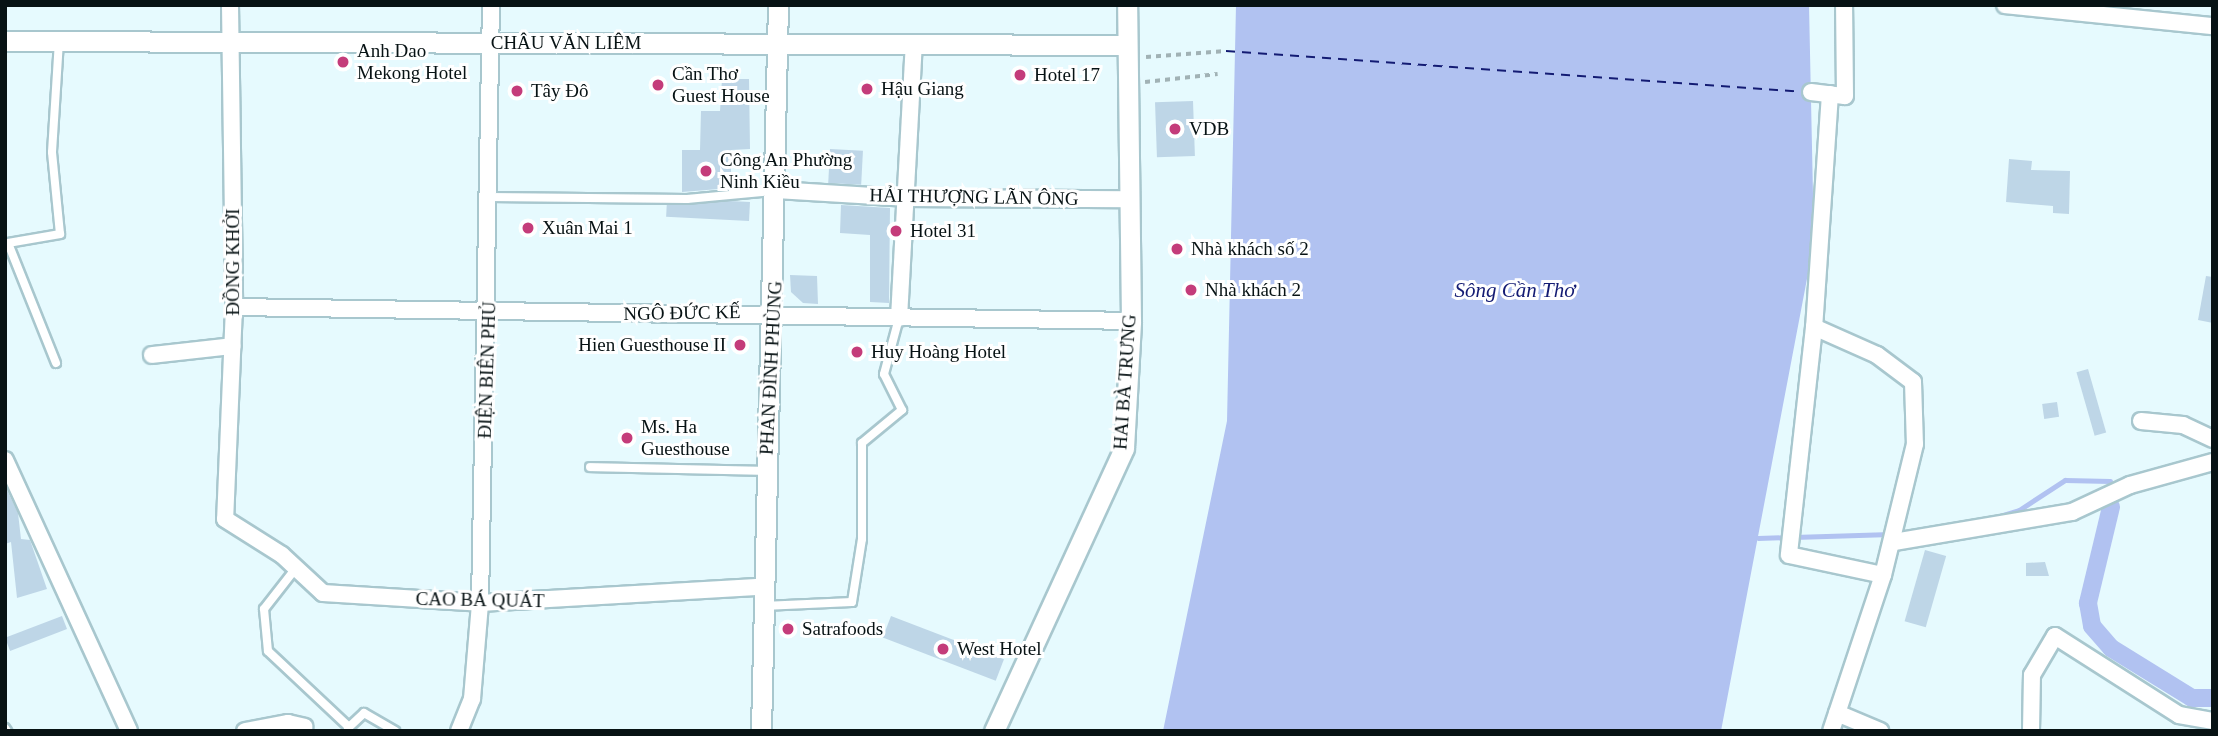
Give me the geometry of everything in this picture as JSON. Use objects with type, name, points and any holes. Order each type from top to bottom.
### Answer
[{"type":"street","name":"ĐỒNG KHỞI","points":[[225,519],[234,307],[230,5]]},
{"type":"street","name":"ĐIỆN BIÊN PHỦ","points":[[459,731],[472,699],[480,603],[489,315],[491,5]]},
{"type":"street","name":"PHAN ĐÌNH PHÙNG","points":[[761,731],[760,596],[775,312],[778,5]]},
{"type":"street","name":"HAI BÀ TRƯNG","points":[[994,731],[1124,448],[1130,321],[1127,5]]},
{"type":"street","points":[[1811,92],[1845,96],[1844,5]]},
{"type":"street","points":[[2005,5],[2213,26]]},
{"type":"street","name":"CHÂU VĂN LIÊM","points":[[5,41],[914,44],[1126,52]]},
{"type":"street","points":[[900,318],[914,44]]},
{"type":"street","points":[[1830,94],[1814,327],[1790,555],[1883,575]]},
{"type":"street","name":"HẢI THƯỢNG LÃN ÔNG","points":[[776,190],[905,198],[1130,199]]},
{"type":"street","name":"NGÔ ĐỨC KẾ","points":[[234,307],[489,315],[775,312],[900,318],[1130,321]]},
{"type":"street","points":[[1814,327],[1877,355],[1913,382],[1915,443],[1896,535],[1831,731]]},
{"type":"street","points":[[152,355],[232,345]]},
{"type":"street","points":[[2141,421],[2183,425],[2213,439]]},
{"type":"street","points":[[5,460],[129,731]]},
{"type":"street","points":[[1896,535],[2058,515],[2109,494],[2213,462]]},
{"type":"street","name":"CAO BÁ QUÁT","points":[[225,519],[296,568],[323,593],[480,603],[760,596]]},
{"type":"street","points":[[2031,731],[2032,675],[2056,636],[2170,710],[2213,721]]},
{"type":"street","points":[[1837,713],[1880,731]]},
{"type":"street","points":[[244,731],[288,723],[308,729]]},
{"type":"lane","points":[[56,363],[8,243],[60,234],[52,152],[59,42]]},
{"type":"lane","points":[[489,197],[687,199],[776,190]]},
{"type":"lane","points":[[760,596],[852,602],[862,539],[862,443],[902,410],[884,374],[900,318]]},
{"type":"lane","points":[[590,467],[766,471]]},
{"type":"lane","points":[[296,568],[264,609],[268,651],[347,729],[364,713],[395,731]]},
{"type":"path","points":[[1126,52],[1226,51]]},
{"type":"path","points":[[1126,84],[1218,74]]},
{"type":"water","name":"Sông Cần Thơ","points":[[1236,5],[1809,5],[1814,242],[1721,731],[1163,731],[1227,421]]},
{"type":"building","points":[[722,79],[749,79],[750,149],[731,150],[731,188],[682,192],[682,150],[700,150],[701,111],[720,111]]},
{"type":"building","name":"VDB","points":[[1193,101],[1195,156],[1157,157],[1155,102]]},
{"type":"building","points":[[830,149],[863,151],[861,185],[828,183]]},
{"type":"building","points":[[2009,159],[2032,161],[2031,170],[2070,171],[2069,214],[2053,213],[2053,206],[2006,202]]},
{"type":"building","points":[[667,198],[750,202],[749,221],[666,217]]},
{"type":"building","points":[[841,205],[890,208],[889,303],[870,302],[870,235],[840,233]]},
{"type":"building","points":[[790,275],[817,276],[818,304],[803,303],[791,292]]},
{"type":"building","points":[[2206,276],[2213,277],[2213,323],[2198,320]]},
{"type":"building","points":[[2088,369],[2106,432],[2095,436],[2076,372]]},
{"type":"building","points":[[2057,402],[2059,417],[2044,419],[2042,404]]},
{"type":"building","points":[[5,486],[18,513],[21,539],[30,540],[47,589],[17,598],[11,542],[5,544]]},
{"type":"building","points":[[1925,550],[1946,556],[1926,627],[1905,621]]},
{"type":"building","points":[[2045,562],[2049,576],[2026,576],[2026,563]]},
{"type":"building","points":[[62,616],[67,629],[10,651],[5,638]]},
{"type":"building","name":"West Hotel","points":[[891,616],[1004,659],[996,681],[883,637]]},
{"type":"waterway","points":[[1990,519],[2019,510],[2065,480],[2110,481]]},
{"type":"waterway","points":[[2111,507],[2088,603],[2092,626],[2111,648],[2192,698],[2213,698]]},
{"type":"waterway","points":[[1758,538],[1891,534]]},
{"type":"ferry route","points":[[1226,51],[1805,92]]},
{"type":"place","name":"Anh Dao Mekong Hotel","points":[[343,62]]},
{"type":"place","name":"Hotel 17","points":[[1020,75]]},
{"type":"place","name":"Cần Thơ Guest House","points":[[658,85]]},
{"type":"place","name":"Hậu Giang","points":[[867,89]]},
{"type":"place","name":"Tây Đô","points":[[517,91]]},
{"type":"place","name":"VDB","points":[[1175,129]]},
{"type":"place","name":"Công An Phường Ninh Kiều","points":[[706,171]]},
{"type":"place","name":"Xuân Mai 1","points":[[528,228]]},
{"type":"place","name":"Hotel 31","points":[[896,231]]},
{"type":"place","name":"Nhà khách số 2","points":[[1177,249]]},
{"type":"place","name":"Nhà khách 2","points":[[1191,290]]},
{"type":"place","name":"Hien Guesthouse II","points":[[740,345]]},
{"type":"place","name":"Huy Hoàng Hotel","points":[[857,352]]},
{"type":"place","name":"Ms. Ha Guesthouse","points":[[627,438]]},
{"type":"place","name":"Satrafoods","points":[[788,629]]},
{"type":"place","name":"West Hotel","points":[[943,649]]}]
